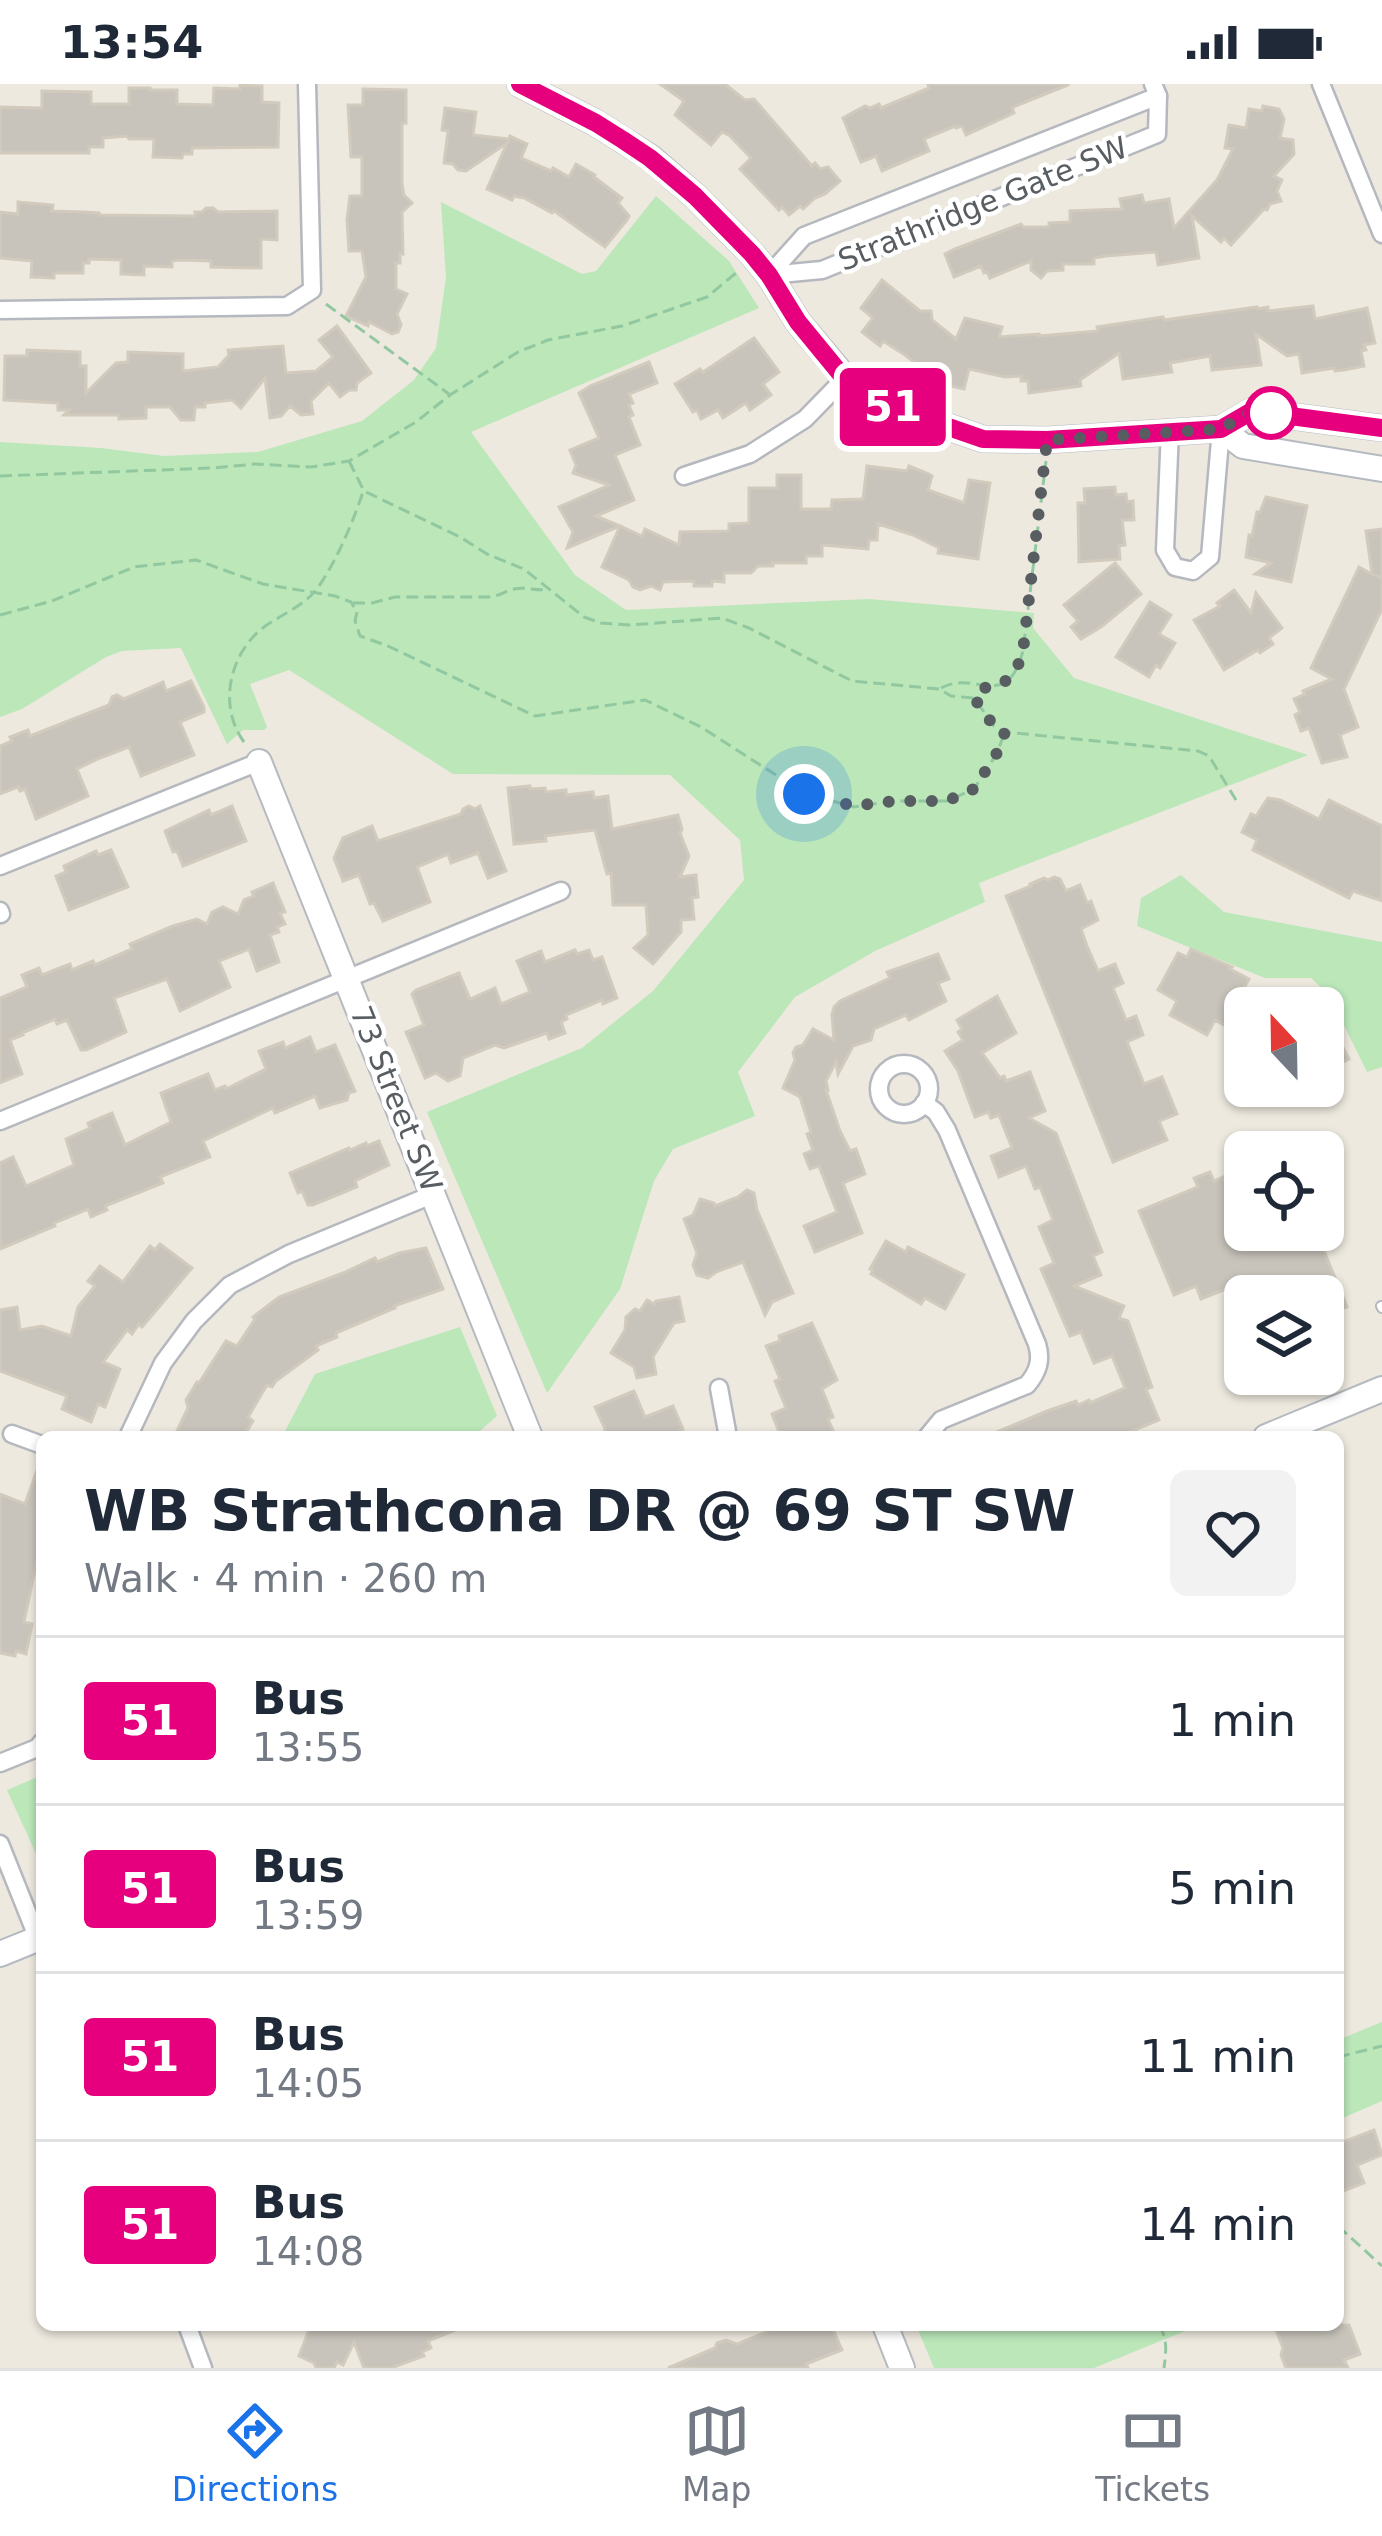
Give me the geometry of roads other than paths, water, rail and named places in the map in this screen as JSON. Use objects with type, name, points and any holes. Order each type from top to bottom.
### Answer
[{"type":"street","points":[[0,310],[287,306],[312,290],[307,84]]},
{"type":"street","points":[[520,84],[596,123],[650,158],[695,196],[769,275],[798,322],[844,378],[888,406],[983,439],[1047,440],[1221,429],[1252,411],[1382,428]]},
{"type":"street","points":[[1322,84],[1382,234]]},
{"type":"street","name":"Strathridge Gate SW","points":[[1155,90],[1157,134],[822,270],[769,275],[803,236],[1155,90]]},
{"type":"street","points":[[684,476],[750,454],[805,419],[844,378]]},
{"type":"street","points":[[1170,430],[1165,550],[1175,567],[1193,571],[1210,557],[1221,429]]},
{"type":"street","points":[[1221,429],[1244,446],[1382,469]]},
{"type":"street","points":[[0,866],[259,762]]},
{"type":"street","name":"73 Street SW","points":[[259,762],[528,1431]]},
{"type":"street","points":[[0,1121],[561,891]]},
{"type":"street","points":[[924,1103],[947,1130],[1040,1360],[1027,1384],[941,1420],[932,1431]]},
{"type":"street","points":[[131,1431],[163,1364],[194,1321],[230,1285],[289,1254],[434,1194]]},
{"type":"street","points":[[718,1388],[727,1431]]},
{"type":"street","points":[[1280,1431],[1382,1389]]},
{"type":"street","points":[[12,1434],[36,1443]]},
{"type":"street","points":[[0,1762],[36,1748]]},
{"type":"street","points":[[0,1844],[36,1930]]},
{"type":"street","points":[[0,1954],[36,1943]]},
{"type":"street","points":[[189,2331],[203,2368]]},
{"type":"street","points":[[887,2331],[902,2368]]}]
